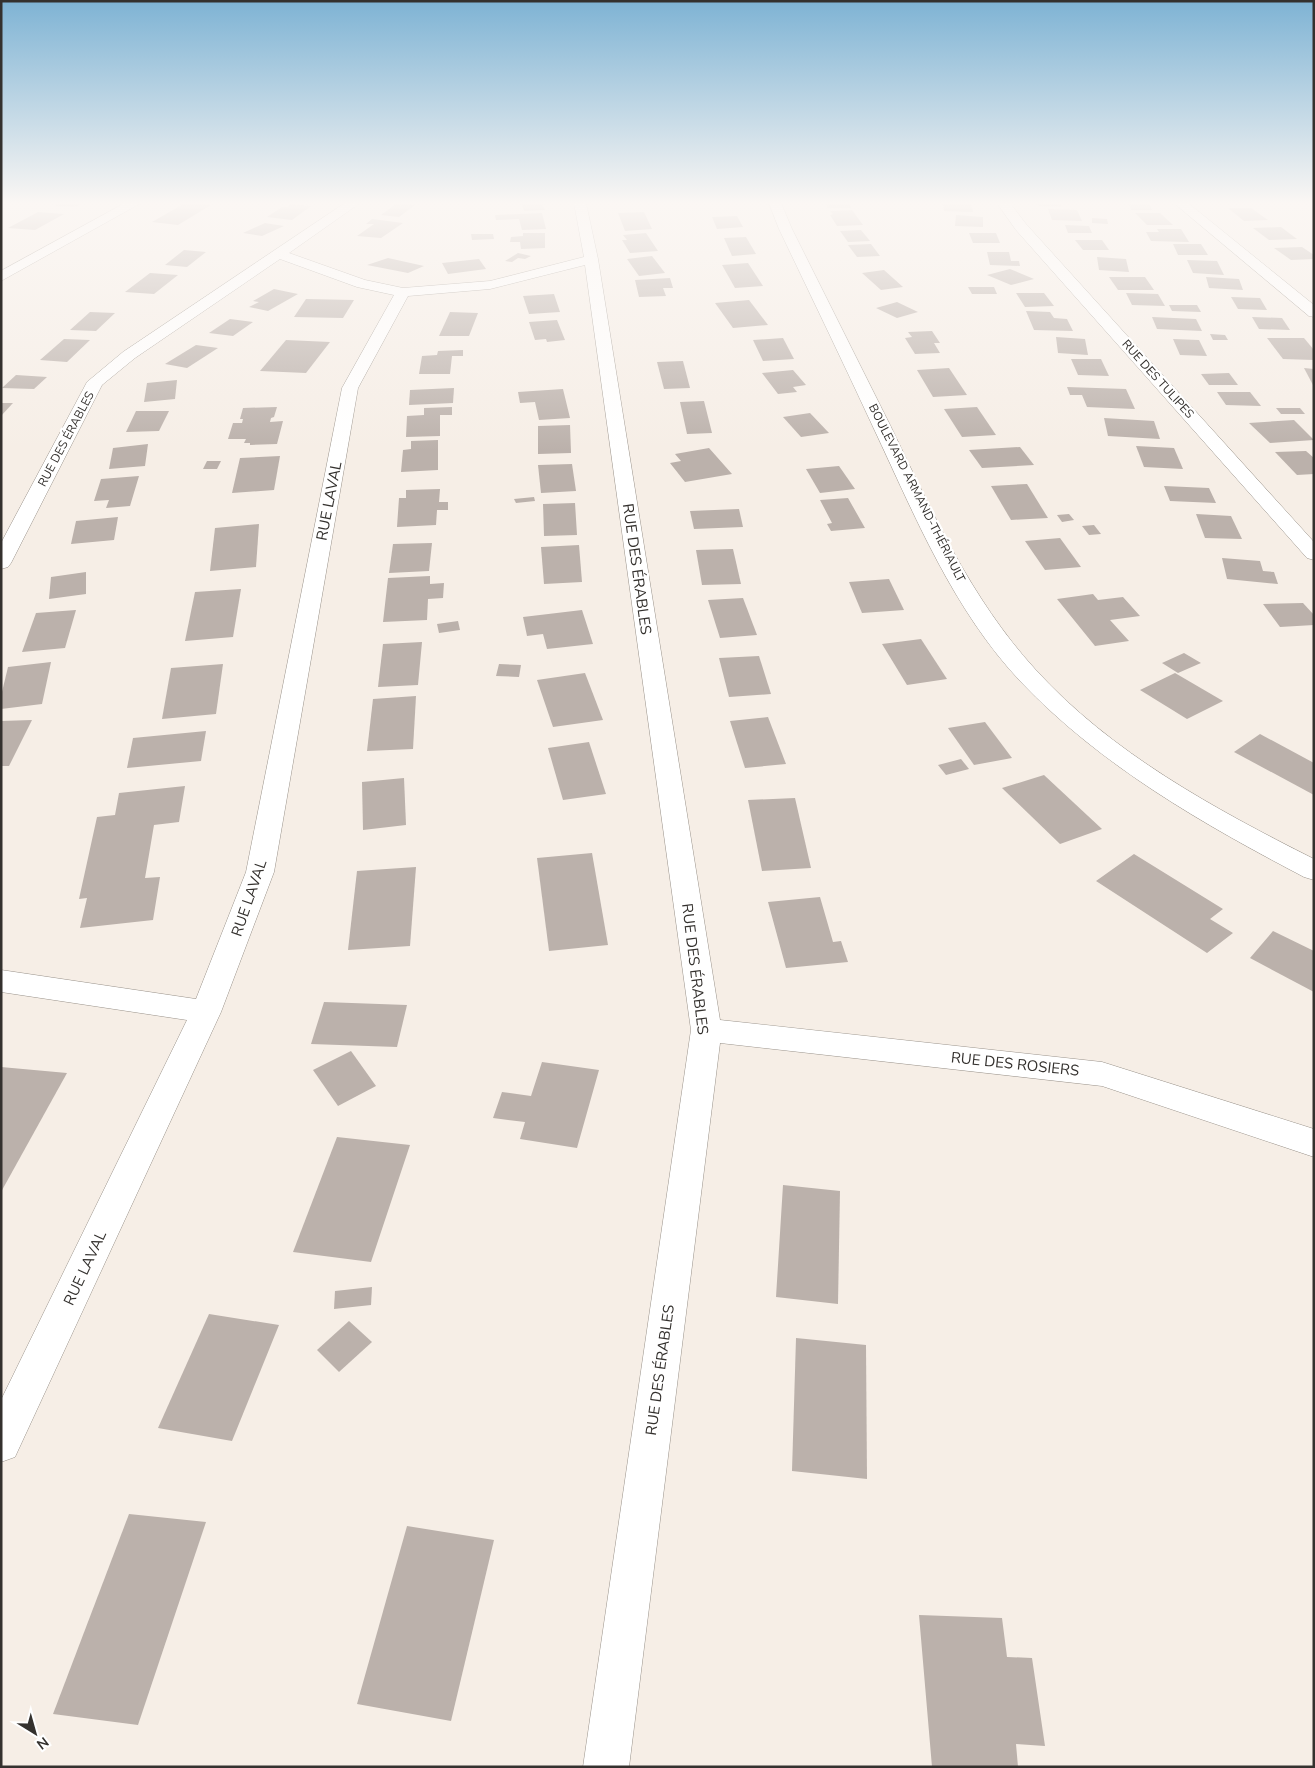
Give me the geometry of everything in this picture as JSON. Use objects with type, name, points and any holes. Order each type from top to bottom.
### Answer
[{"type":"street","name":"RUE DES ÉRABLES","points":[[1,563],[95,382],[129,355],[233,286]]},
{"type":"street","points":[[373,286],[403,292],[484,286]]},
{"type":"street","name":"RUE DES ÉRABLES","points":[[595,286],[706,1030],[606,1767]]},
{"type":"street","name":"BOULEVARD ARMAND-THÉRIAULT","points":[[815,286],[932,529],[964,586],[1002,645],[1026,674],[1076,721],[1132,763],[1215,818],[1314,871]]},
{"type":"street","name":"RUE DES TULIPES","points":[[1074,286],[1314,554]]},
{"type":"street","points":[[1281,286],[1314,313]]},
{"type":"street","name":"RUE LAVAL","points":[[1,1444],[206,1012],[260,872],[350,388],[403,292]]},
{"type":"street","points":[[1,981],[206,1012]]},
{"type":"street","name":"RUE DES ROSIERS","points":[[706,1030],[1102,1074],[1314,1143]]},
{"type":"building","points":[[134,286],[165,286],[154,294],[125,292]]},
{"type":"building","points":[[636,286],[672,286],[673,288],[663,288],[666,296],[639,297]]},
{"type":"building","points":[[734,286],[763,286],[735,288]]},
{"type":"building","points":[[876,286],[903,287],[881,290]]},
{"type":"building","points":[[1115,286],[1151,286],[1154,290],[1118,290]]},
{"type":"building","points":[[1208,286],[1241,286],[1243,290],[1209,288]]},
{"type":"building","points":[[968,287],[994,287],[997,294],[972,294]]},
{"type":"building","points":[[274,289],[298,294],[268,311],[249,307],[259,302],[253,301]]},
{"type":"building","points":[[1016,293],[1044,293],[1054,306],[1025,307]]},
{"type":"building","points":[[1126,293],[1158,294],[1165,306],[1132,305]]},
{"type":"building","points":[[554,294],[560,312],[529,314],[523,296]]},
{"type":"building","points":[[1231,297],[1260,298],[1267,310],[1238,309]]},
{"type":"building","points":[[306,299],[354,300],[343,318],[294,317]]},
{"type":"building","points":[[749,300],[768,325],[733,328],[715,303]]},
{"type":"building","points":[[897,302],[918,312],[897,318],[876,308]]},
{"type":"building","points":[[1169,305],[1197,305],[1201,312],[1172,311]]},
{"type":"building","points":[[1026,311],[1050,312],[1054,318],[1067,319],[1073,331],[1034,330]]},
{"type":"building","points":[[90,312],[115,313],[96,331],[70,330]]},
{"type":"building","points":[[450,312],[478,313],[469,336],[439,336]]},
{"type":"building","points":[[1152,317],[1196,319],[1202,331],[1157,329]]},
{"type":"building","points":[[1252,317],[1282,318],[1290,330],[1259,329]]},
{"type":"building","points":[[230,319],[253,322],[233,336],[209,333]]},
{"type":"building","points":[[557,320],[565,340],[547,342],[546,339],[535,340],[529,322]]},
{"type":"building","points":[[932,331],[940,343],[934,343],[940,353],[915,354],[905,338],[912,337],[908,332]]},
{"type":"building","points":[[1210,334],[1225,335],[1228,340],[1213,340]]},
{"type":"building","points":[[1056,337],[1085,339],[1088,355],[1058,353]]},
{"type":"building","points":[[783,338],[794,359],[763,361],[753,340]]},
{"type":"building","points":[[1267,338],[1304,338],[1314,350],[1314,360],[1283,359]]},
{"type":"building","points":[[64,339],[90,340],[67,362],[40,360]]},
{"type":"building","points":[[1173,339],[1199,340],[1207,356],[1180,355]]},
{"type":"building","points":[[286,340],[330,342],[306,373],[260,371]]},
{"type":"building","points":[[196,345],[218,348],[187,368],[165,364]]},
{"type":"building","points":[[463,350],[463,356],[452,356],[450,374],[419,374],[422,356],[437,355],[438,351]]},
{"type":"building","points":[[1071,359],[1101,359],[1109,376],[1078,375]]},
{"type":"building","points":[[683,361],[690,388],[664,389],[657,362]]},
{"type":"building","points":[[949,368],[967,395],[933,397],[917,370]]},
{"type":"building","points":[[1304,368],[1314,369],[1314,387]]},
{"type":"building","points":[[793,370],[806,385],[793,387],[797,392],[778,394],[762,373]]},
{"type":"building","points":[[1229,373],[1238,385],[1209,385],[1201,374]]},
{"type":"building","points":[[16,375],[47,377],[34,389],[2,388]]},
{"type":"building","points":[[177,380],[175,399],[144,402],[147,383]]},
{"type":"building","points":[[1067,387],[1126,389],[1135,409],[1087,407],[1082,395],[1070,395]]},
{"type":"building","points":[[454,388],[453,403],[409,405],[410,390]]},
{"type":"building","points":[[563,389],[570,418],[539,420],[535,402],[520,403],[518,392]]},
{"type":"building","points":[[1217,392],[1250,392],[1261,406],[1226,405]]},
{"type":"building","points":[[704,401],[712,433],[687,434],[680,402]]},
{"type":"building","points":[[1,403],[13,403],[1,416]]},
{"type":"building","points":[[277,407],[274,417],[271,418],[270,422],[283,421],[277,444],[250,445],[250,443],[244,443],[246,439],[228,439],[233,423],[242,423],[243,419],[240,419],[243,408]]},
{"type":"building","points":[[452,407],[452,415],[440,415],[440,436],[406,437],[407,416],[424,415],[424,408]]},
{"type":"building","points":[[977,407],[996,435],[962,437],[944,409]]},
{"type":"building","points":[[1276,408],[1300,408],[1305,414],[1281,414]]},
{"type":"building","points":[[136,411],[169,411],[159,431],[126,432]]},
{"type":"building","points":[[810,413],[829,433],[801,437],[783,417]]},
{"type":"building","points":[[1104,418],[1154,421],[1160,439],[1108,436]]},
{"type":"building","points":[[1294,420],[1314,440],[1270,443],[1249,423]]},
{"type":"building","points":[[570,425],[571,453],[538,454],[538,426]]},
{"type":"building","points":[[438,440],[438,470],[401,472],[403,450],[411,449],[411,441]]},
{"type":"building","points":[[148,444],[145,466],[109,469],[113,448]]},
{"type":"building","points":[[1136,446],[1174,448],[1183,469],[1144,467]]},
{"type":"building","points":[[1020,447],[1034,465],[982,468],[969,450]]},
{"type":"building","points":[[709,448],[732,474],[685,482],[670,463],[681,461],[675,454]]},
{"type":"building","points":[[1306,451],[1314,458],[1314,474],[1297,475],[1275,452]]},
{"type":"building","points":[[280,456],[274,490],[232,493],[240,458]]},
{"type":"building","points":[[207,461],[221,461],[217,469],[203,469]]},
{"type":"building","points":[[572,464],[576,491],[541,493],[538,465]]},
{"type":"building","points":[[839,466],[855,489],[820,493],[806,469]]},
{"type":"building","points":[[139,476],[130,506],[106,508],[109,500],[94,501],[101,479]]},
{"type":"building","points":[[1027,484],[1048,518],[1011,520],[991,486]]},
{"type":"building","points":[[1164,486],[1209,488],[1216,503],[1170,501]]},
{"type":"building","points":[[440,489],[439,502],[448,502],[448,510],[437,510],[436,525],[397,527],[399,498],[406,498],[406,490]]},
{"type":"building","points":[[534,497],[535,501],[516,503],[514,499]]},
{"type":"building","points":[[848,498],[865,528],[831,531],[827,524],[832,523],[820,500]]},
{"type":"building","points":[[575,503],[577,535],[544,536],[543,504]]},
{"type":"building","points":[[739,509],[743,527],[694,529],[690,511]]},
{"type":"building","points":[[1069,514],[1074,520],[1062,522],[1057,515]]},
{"type":"building","points":[[1196,514],[1231,516],[1242,539],[1205,538]]},
{"type":"building","points":[[118,517],[114,540],[71,544],[76,521]]},
{"type":"building","points":[[259,524],[256,567],[210,571],[215,528]]},
{"type":"building","points":[[1094,525],[1101,534],[1089,535],[1082,526]]},
{"type":"building","points":[[1060,538],[1081,567],[1045,570],[1025,541]]},
{"type":"building","points":[[432,543],[429,571],[389,573],[393,544]]},
{"type":"building","points":[[579,545],[582,582],[544,584],[541,547]]},
{"type":"building","points":[[733,549],[741,584],[702,585],[696,550]]},
{"type":"building","points":[[1222,558],[1260,561],[1263,571],[1274,572],[1278,584],[1227,579]]},
{"type":"building","points":[[86,572],[86,594],[49,599],[51,577]]},
{"type":"building","points":[[430,576],[430,584],[444,583],[443,598],[428,599],[427,620],[383,622],[388,578]]},
{"type":"building","points":[[889,579],[904,610],[862,613],[849,582]]},
{"type":"building","points":[[241,589],[233,637],[185,641],[195,592]]},
{"type":"building","points":[[1093,594],[1098,600],[1123,597],[1140,616],[1110,620],[1129,641],[1095,646],[1057,599]]},
{"type":"building","points":[[743,598],[757,635],[720,638],[708,600]]},
{"type":"building","points":[[1303,603],[1314,615],[1314,625],[1280,627],[1263,604]]},
{"type":"building","points":[[76,610],[65,648],[22,652],[36,613]]},
{"type":"building","points":[[582,610],[593,644],[547,649],[543,634],[527,636],[523,617]]},
{"type":"building","points":[[458,621],[460,630],[439,633],[437,624]]},
{"type":"building","points":[[921,639],[947,679],[907,685],[882,644]]},
{"type":"building","points":[[422,642],[418,685],[378,687],[383,644]]},
{"type":"building","points":[[1184,653],[1201,663],[1178,673],[1162,663]]},
{"type":"building","points":[[759,656],[771,694],[729,697],[719,658]]},
{"type":"building","points":[[51,662],[42,704],[1,709],[1,696],[8,667]]},
{"type":"building","points":[[223,664],[216,714],[162,719],[171,668]]},
{"type":"building","points":[[499,664],[521,665],[519,677],[496,676]]},
{"type":"building","points":[[585,673],[603,720],[553,727],[537,680]]},
{"type":"building","points":[[1175,673],[1223,701],[1187,719],[1140,690]]},
{"type":"building","points":[[416,696],[413,749],[367,751],[373,699]]},
{"type":"building","points":[[768,717],[786,764],[745,768],[730,721]]},
{"type":"building","points":[[32,720],[9,766],[1,766],[1,721]]},
{"type":"building","points":[[985,722],[1012,758],[974,765],[948,728]]},
{"type":"building","points":[[206,731],[201,761],[127,768],[133,738]]},
{"type":"building","points":[[1260,734],[1314,763],[1314,795],[1234,752]]},
{"type":"building","points":[[589,742],[606,794],[563,800],[548,748]]},
{"type":"building","points":[[961,759],[969,769],[946,775],[938,765]]},
{"type":"building","points":[[1044,775],[1102,829],[1060,844],[1002,788]]},
{"type":"building","points":[[404,778],[406,825],[363,830],[362,782]]},
{"type":"building","points":[[185,786],[179,822],[154,825],[145,878],[160,877],[153,920],[80,928],[87,898],[79,899],[97,817],[115,815],[119,793]]},
{"type":"building","points":[[795,798],[811,868],[762,871],[748,800]]},
{"type":"building","points":[[592,853],[608,945],[549,951],[537,858]]},
{"type":"building","points":[[1134,854],[1223,909],[1210,919],[1233,933],[1207,953],[1096,881]]},
{"type":"building","points":[[416,867],[410,946],[348,950],[357,871]]},
{"type":"building","points":[[820,897],[833,942],[841,941],[848,962],[786,968],[768,902]]},
{"type":"building","points":[[1273,931],[1314,951],[1314,992],[1250,958]]},
{"type":"building","points":[[324,1002],[407,1005],[397,1047],[311,1044]]},
{"type":"building","points":[[351,1051],[376,1086],[338,1106],[313,1070]]},
{"type":"building","points":[[542,1062],[599,1070],[577,1148],[520,1139],[525,1122],[493,1118],[502,1092],[531,1096]]},
{"type":"building","points":[[1,1067],[67,1073],[1,1192]]},
{"type":"building","points":[[337,1137],[410,1145],[371,1262],[293,1252]]},
{"type":"building","points":[[783,1185],[840,1191],[838,1304],[776,1297]]},
{"type":"building","points":[[372,1287],[371,1305],[334,1309],[335,1291]]},
{"type":"building","points":[[209,1314],[279,1325],[232,1441],[158,1428]]},
{"type":"building","points":[[349,1321],[372,1342],[339,1372],[317,1350]]},
{"type":"building","points":[[796,1338],[866,1345],[867,1479],[792,1471]]},
{"type":"building","points":[[129,1514],[206,1522],[138,1725],[53,1714]]},
{"type":"building","points":[[407,1526],[494,1540],[451,1721],[357,1704]]},
{"type":"building","points":[[919,1615],[1002,1618],[1007,1657],[1032,1658],[1045,1746],[1016,1744],[1018,1767],[932,1767]]}]
